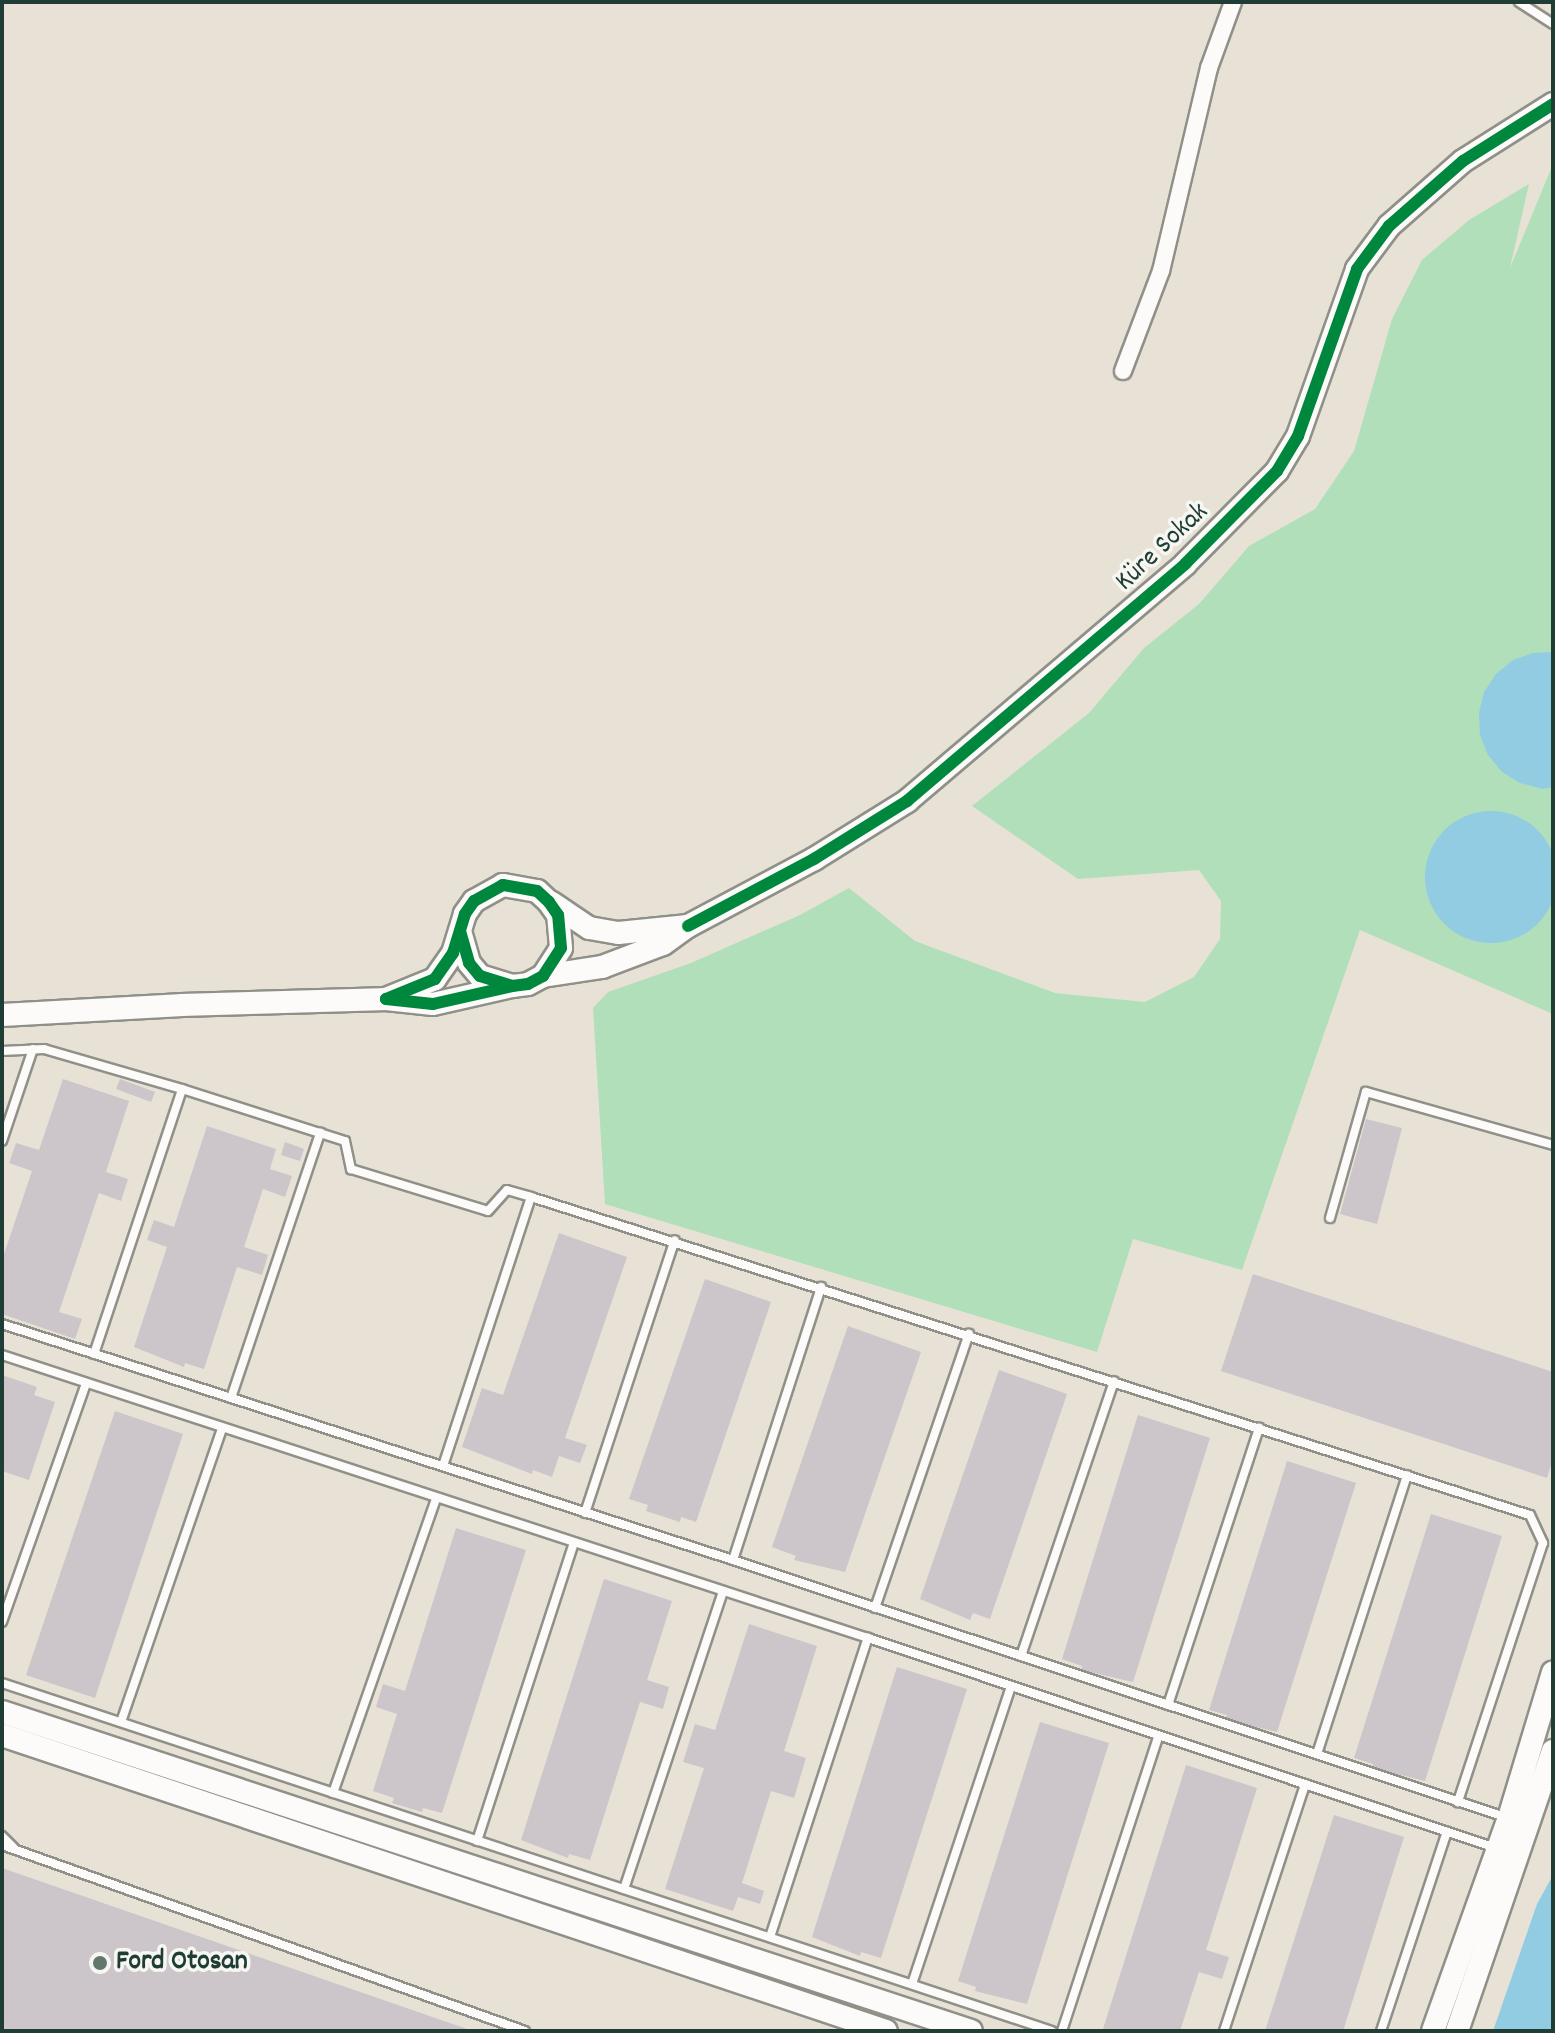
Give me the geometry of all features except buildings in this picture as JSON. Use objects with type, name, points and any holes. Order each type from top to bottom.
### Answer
[{"type":"main road","name":"Küre Sokak","points":[[543,976],[602,967],[663,944],[688,926],[814,859],[907,801],[1185,564],[1277,471],[1298,436],[1357,269],[1389,226],[1463,161],[1553,104]]},
{"type":"main road","points":[[386,999],[435,979],[453,953],[474,901],[495,888],[520,885],[537,891],[589,928],[618,933],[688,926]]},
{"type":"main road","points":[[2,1015],[183,1005],[386,999],[433,1004],[528,984],[543,976],[561,948],[562,932],[549,902]]},
{"type":"main road","points":[[460,931],[469,963],[488,980],[512,986]]},
{"type":"main road","points":[[1433,2031],[1509,1818],[1553,1672]]},
{"type":"main road","points":[[2,1712],[971,2031]]},
{"type":"main road","points":[[2,1735],[886,2031]]},
{"type":"main road","points":[[1457,2031],[1553,1751]]},
{"type":"street","points":[[1123,371],[1161,271],[1209,68],[1233,2]]},
{"type":"lane","points":[[1519,2],[1553,24]]},
{"type":"lane","points":[[2,1141],[33,1049]]},
{"type":"lane","points":[[2,1051],[44,1049],[182,1089],[345,1141],[351,1169],[488,1211],[507,1190],[531,1197],[675,1240],[1530,1515],[1543,1543],[1458,1802]]},
{"type":"lane","points":[[94,1354],[182,1089]]},
{"type":"lane","points":[[1330,1218],[1366,1092],[1553,1145]]},
{"type":"lane","points":[[231,1398],[320,1133]]},
{"type":"lane","points":[[443,1466],[531,1197]]},
{"type":"lane","points":[[585,1513],[675,1240]]},
{"type":"lane","points":[[733,1560],[821,1287]]},
{"type":"lane","points":[[2,1324],[733,1560],[1509,1818]]},
{"type":"lane","points":[[875,1608],[969,1334]]},
{"type":"lane","points":[[2,1355],[868,1638],[1496,1848]]},
{"type":"lane","points":[[1021,1656],[1114,1381]]},
{"type":"lane","points":[[2,1622],[86,1383]]},
{"type":"lane","points":[[121,1722],[222,1428]]},
{"type":"lane","points":[[1168,1705],[1259,1428]]},
{"type":"lane","points":[[1317,1754],[1407,1475]]},
{"type":"lane","points":[[333,1793],[436,1499]]},
{"type":"lane","points":[[477,1841],[574,1543]]},
{"type":"lane","points":[[624,1889],[723,1591]]},
{"type":"lane","points":[[770,1937],[868,1638]]},
{"type":"lane","points":[[2,1683],[1052,2031]]},
{"type":"lane","points":[[912,1984],[1011,1686]]},
{"type":"lane","points":[[1062,2031],[1159,1735]]},
{"type":"lane","points":[[1224,2031],[1305,1784]]},
{"type":"lane","points":[[1381,2031],[1447,1832]]},
{"type":"lane","points":[[2,1836],[14,1848]]},
{"type":"lane","points":[[2,1845],[525,2031]]},
{"type":"green space","points":[[1553,164],[1553,1014],[1360,930],[1242,1270],[1133,1239],[1097,1352],[605,1204],[593,1008],[608,992],[691,963],[800,915],[849,888],[915,941],[1055,993],[1145,1002],[1194,977],[1220,939],[1221,901],[1199,870],[1078,879],[972,806],[1089,713],[1144,648],[1199,604],[1249,546],[1315,509],[1354,451],[1392,319],[1422,260],[1469,220],[1529,184],[1510,268]]},
{"type":"water","points":[[1553,652],[1553,787],[1543,789],[1520,783],[1502,772],[1488,755],[1480,735],[1479,713],[1484,692],[1496,674],[1513,660],[1533,653]]},
{"type":"water","points":[[1491,811],[1516,816],[1538,830],[1552,852],[1557,877],[1552,902],[1538,924],[1516,938],[1491,943],[1466,938],[1444,924],[1430,902],[1425,877],[1430,852],[1444,830],[1466,816]]},
{"type":"water","points":[[1553,1875],[1553,2031],[1493,2031],[1537,1904]]},
{"type":"cycle path","points":[[688,926],[814,859],[907,801],[1185,564],[1277,471],[1298,436],[1357,269],[1389,226],[1463,161],[1553,104]]},
{"type":"cycle path","points":[[460,931],[469,963],[480,976],[512,986],[528,984],[543,976],[561,948],[558,915],[549,902],[537,891],[503,885],[474,901],[465,914],[453,953],[435,979],[386,999],[433,1004],[512,986]]},
{"type":"place","name":"Ford Otosan","points":[[100,1963]]}]
